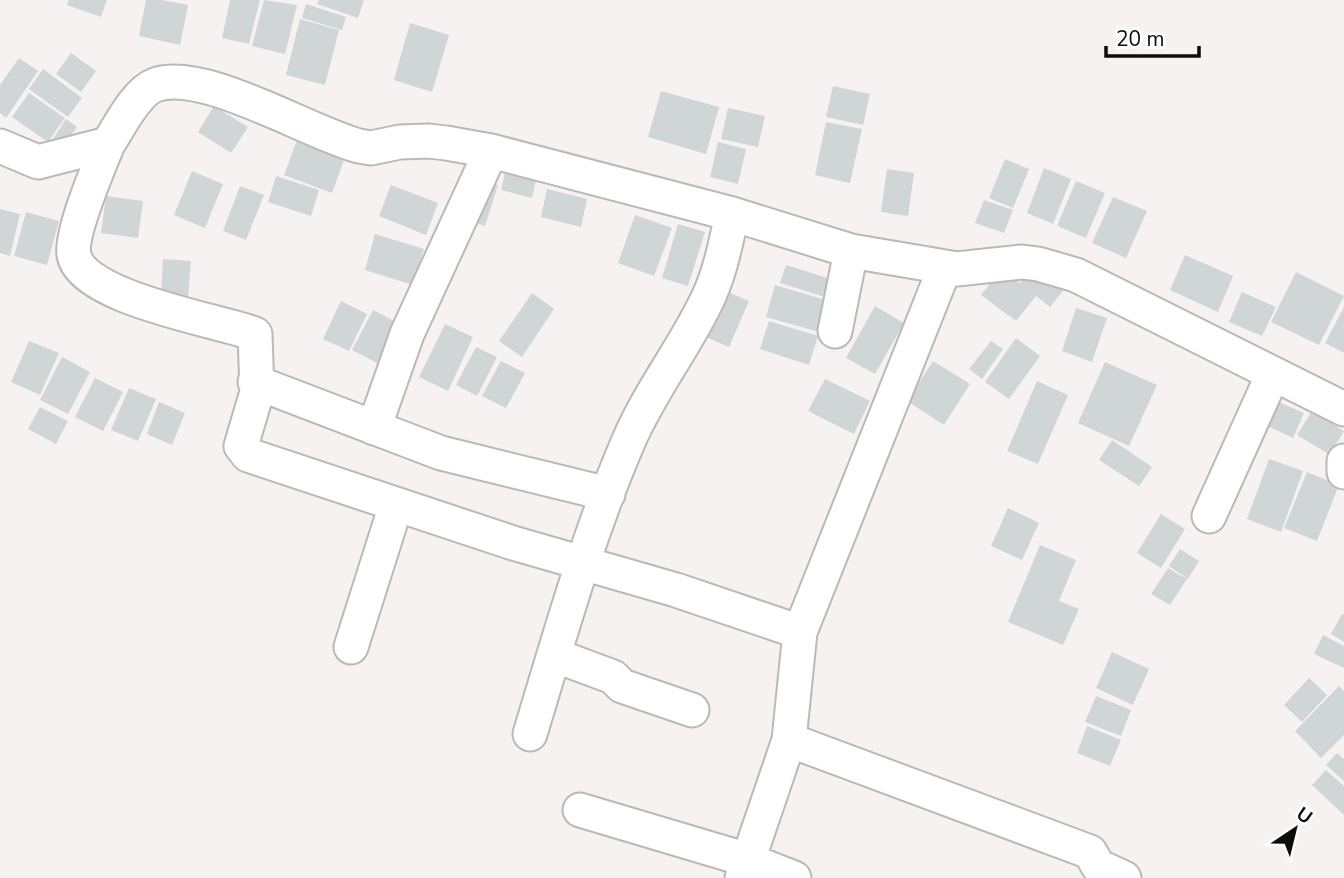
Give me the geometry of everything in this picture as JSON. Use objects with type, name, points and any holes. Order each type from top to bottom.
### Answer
[{"type":"street","points":[[800,632],[676,590],[581,565],[248,455],[241,446],[257,392],[255,334],[111,291],[88,275],[76,262],[74,251],[85,203],[108,144],[141,95],[154,85],[200,83],[359,146],[371,148],[400,142],[429,141],[491,152],[732,214],[851,251],[957,269],[1022,262],[1038,264],[1076,275],[1344,409]]},
{"type":"street","points":[[0,146],[38,162],[108,144]]},
{"type":"street","points":[[374,428],[407,334],[491,152]]},
{"type":"street","points":[[530,734],[581,565],[608,494],[641,415],[710,294],[723,259],[732,214]]},
{"type":"street","points":[[835,331],[851,251]]},
{"type":"street","points":[[745,869],[789,740],[800,632],[945,267]]},
{"type":"street","points":[[1209,516],[1273,374]]},
{"type":"street","points":[[255,382],[440,453],[608,494]]},
{"type":"street","points":[[1344,461],[1344,472]]},
{"type":"street","points":[[351,647],[396,505]]},
{"type":"street","points":[[554,655],[613,677],[622,686],[692,710]]},
{"type":"street","points":[[789,740],[1090,852],[1105,874]]},
{"type":"street","points":[[580,810],[745,869],[794,878]]},
{"type":"building","points":[[69,0],[107,0],[101,17],[67,5]]},
{"type":"building","points":[[146,0],[188,5],[180,45],[139,36]]},
{"type":"building","points":[[230,0],[260,0],[249,44],[222,38]]},
{"type":"building","points":[[264,0],[297,5],[285,54],[252,46]]},
{"type":"building","points":[[319,0],[364,0],[358,18],[317,4]]},
{"type":"building","points":[[306,4],[346,17],[342,30],[302,18]]},
{"type":"building","points":[[300,19],[339,30],[325,85],[286,75]]},
{"type":"building","points":[[410,23],[449,35],[432,92],[394,80]]},
{"type":"building","points":[[71,53],[96,71],[81,92],[56,74]]},
{"type":"building","points":[[19,58],[38,71],[6,118],[0,113],[0,85]]},
{"type":"building","points":[[43,69],[82,98],[68,117],[29,89]]},
{"type":"building","points":[[833,86],[870,94],[863,125],[826,117]]},
{"type":"building","points":[[661,91],[719,107],[706,154],[648,137]]},
{"type":"building","points":[[29,93],[65,118],[48,142],[12,117]]},
{"type":"building","points":[[214,106],[248,127],[231,153],[198,132]]},
{"type":"building","points":[[728,108],[765,116],[758,147],[721,139]]},
{"type":"building","points":[[66,119],[77,127],[63,146],[53,139]]},
{"type":"building","points":[[826,122],[862,129],[850,183],[815,175]]},
{"type":"building","points":[[297,140],[345,157],[332,193],[284,175]]},
{"type":"building","points":[[718,142],[746,149],[738,184],[710,177]]},
{"type":"building","points":[[1005,159],[1029,169],[1013,208],[989,198]]},
{"type":"building","points":[[506,168],[537,176],[532,198],[501,190]]},
{"type":"building","points":[[1044,168],[1071,179],[1053,224],[1027,213]]},
{"type":"building","points":[[887,169],[914,173],[908,216],[881,212]]},
{"type":"building","points":[[192,171],[223,184],[205,228],[174,215]]},
{"type":"building","points":[[276,176],[319,190],[311,216],[268,202]]},
{"type":"building","points":[[482,181],[498,185],[485,226],[470,221]]},
{"type":"building","points":[[1076,181],[1105,193],[1086,238],[1057,226]]},
{"type":"building","points":[[391,185],[438,203],[426,235],[379,216]]},
{"type":"building","points":[[240,186],[264,195],[246,240],[223,231]]},
{"type":"building","points":[[547,189],[587,199],[581,227],[541,217]]},
{"type":"building","points":[[106,196],[143,201],[138,238],[101,233]]},
{"type":"building","points":[[1113,197],[1147,211],[1126,258],[1092,243]]},
{"type":"building","points":[[984,200],[1013,210],[1004,233],[975,223]]},
{"type":"building","points":[[0,209],[20,214],[10,256],[0,253]]},
{"type":"building","points":[[26,212],[59,221],[47,265],[14,256]]},
{"type":"building","points":[[635,215],[672,228],[654,276],[618,263]]},
{"type":"building","points":[[678,224],[705,232],[688,286],[662,278]]},
{"type":"building","points":[[375,234],[424,249],[413,285],[365,270]]},
{"type":"building","points":[[1185,255],[1233,276],[1218,312],[1170,290]]},
{"type":"building","points":[[163,259],[191,261],[188,298],[161,296]]},
{"type":"building","points":[[786,265],[834,280],[828,298],[780,283]]},
{"type":"building","points":[[1033,267],[1063,291],[1050,307],[1036,296],[1016,321],[981,295],[1002,269],[1020,283]]},
{"type":"building","points":[[1296,272],[1344,296],[1319,345],[1271,322]]},
{"type":"building","points":[[775,285],[829,301],[819,332],[766,317]]},
{"type":"building","points":[[719,288],[749,301],[729,347],[699,334]]},
{"type":"building","points":[[1242,292],[1276,307],[1262,336],[1229,322]]},
{"type":"building","points":[[532,293],[554,309],[522,357],[499,341]]},
{"type":"building","points":[[341,301],[367,314],[349,351],[323,339]]},
{"type":"building","points":[[875,306],[904,323],[875,374],[846,358]]},
{"type":"building","points":[[1344,307],[1344,353],[1325,343]]},
{"type":"building","points":[[1076,308],[1107,318],[1092,362],[1062,351]]},
{"type":"building","points":[[373,310],[398,323],[377,363],[352,350]]},
{"type":"building","points":[[769,321],[818,336],[809,365],[760,349]]},
{"type":"building","points":[[445,324],[473,337],[448,391],[419,377]]},
{"type":"building","points":[[1016,338],[1040,356],[1009,399],[985,382]]},
{"type":"building","points":[[29,341],[59,353],[40,395],[11,382]]},
{"type":"building","points":[[991,341],[1003,349],[982,379],[969,369]]},
{"type":"building","points":[[476,347],[497,357],[477,396],[456,385]]},
{"type":"building","points":[[62,357],[90,372],[68,414],[40,400]]},
{"type":"building","points":[[501,361],[525,373],[506,408],[482,396]]},
{"type":"building","points":[[933,361],[970,384],[944,425],[907,401]]},
{"type":"building","points":[[1105,362],[1157,385],[1129,446],[1078,423]]},
{"type":"building","points":[[95,378],[123,392],[103,431],[75,417]]},
{"type":"building","points":[[825,379],[870,401],[854,434],[808,411]]},
{"type":"building","points":[[1037,381],[1068,395],[1038,464],[1007,451]]},
{"type":"building","points":[[129,388],[156,399],[138,441],[111,430]]},
{"type":"building","points":[[1274,400],[1304,413],[1293,438],[1263,424]]},
{"type":"building","points":[[159,402],[185,413],[172,445],[147,434]]},
{"type":"building","points":[[40,407],[68,421],[56,444],[28,429]]},
{"type":"building","points":[[1312,411],[1344,431],[1330,455],[1297,435]]},
{"type":"building","points":[[1112,440],[1152,467],[1139,486],[1099,460]]},
{"type":"building","points":[[1269,459],[1303,471],[1281,532],[1247,519]]},
{"type":"building","points":[[1307,472],[1339,485],[1317,541],[1284,528]]},
{"type":"building","points":[[1008,508],[1039,523],[1022,560],[991,546]]},
{"type":"building","points":[[1161,514],[1185,529],[1161,568],[1137,553]]},
{"type":"building","points":[[1040,545],[1076,560],[1059,601],[1079,609],[1063,645],[1008,622]]},
{"type":"building","points":[[1180,549],[1199,561],[1188,579],[1169,566]]},
{"type":"building","points":[[1168,568],[1187,579],[1170,605],[1151,594]]},
{"type":"building","points":[[1342,614],[1344,615],[1344,642],[1331,634]]},
{"type":"building","points":[[1323,635],[1344,646],[1344,668],[1314,654]]},
{"type":"building","points":[[1112,652],[1149,669],[1133,705],[1096,688]]},
{"type":"building","points":[[1309,678],[1327,695],[1302,722],[1284,705]]},
{"type":"building","points":[[1339,686],[1344,691],[1344,735],[1321,758],[1295,731]]},
{"type":"building","points":[[1096,696],[1131,710],[1121,736],[1085,722]]},
{"type":"building","points":[[1087,726],[1121,740],[1110,766],[1077,753]]},
{"type":"building","points":[[1337,753],[1344,759],[1344,781],[1326,765]]},
{"type":"building","points":[[1326,770],[1344,786],[1344,815],[1312,785]]}]
